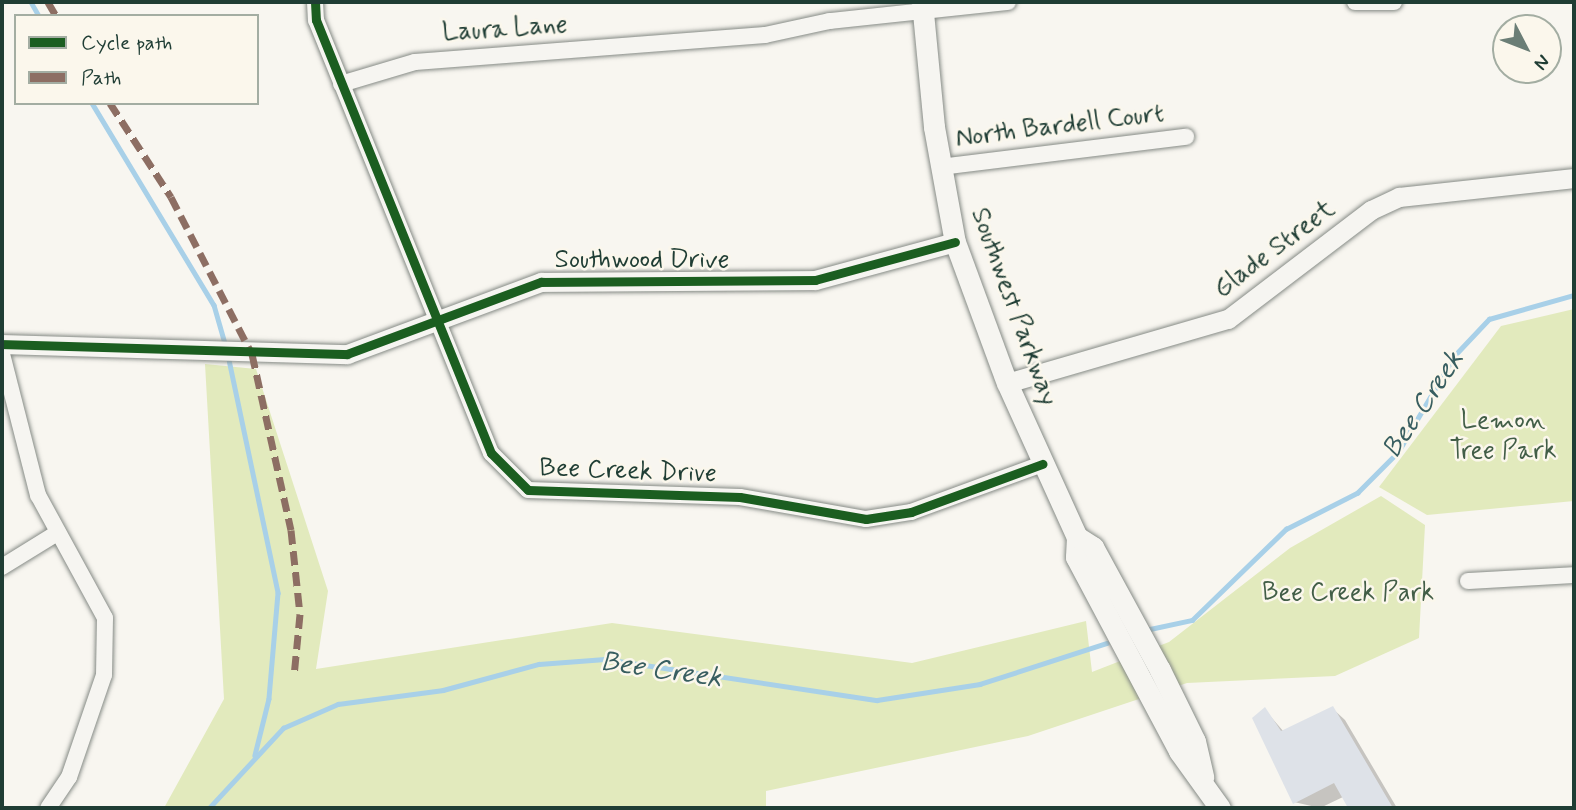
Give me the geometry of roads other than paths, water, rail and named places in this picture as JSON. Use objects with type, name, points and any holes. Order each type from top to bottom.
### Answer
[{"type":"main road","name":"Southwest Parkway","points":[[922,8],[940,167],[955,242],[1007,383],[1077,537],[1076,557],[1179,751],[1203,777],[1219,808]]},
{"type":"street","name":"Bee Creek Drive","points":[[315,2],[316,20],[341,85],[491,453],[516,482],[542,494],[740,497],[874,519],[1042,464]]},
{"type":"street","name":"Laura Lane","points":[[341,85],[415,62],[765,35],[830,21],[922,8],[1008,2]]},
{"type":"street","points":[[1355,2],[1394,2]]},
{"type":"street","name":"North Bardell Court","points":[[940,167],[1186,137]]},
{"type":"street","name":"Glade Street","points":[[1007,383],[1228,319],[1371,210],[1399,197],[1574,178]]},
{"type":"street","name":"Southwood Drive","points":[[2,344],[252,354],[347,354],[438,323],[541,282],[815,280],[955,242]]},
{"type":"street","points":[[2,354],[35,485],[57,533],[94,590],[107,646],[79,749],[48,808]]},
{"type":"street","points":[[2,567],[57,533]]},
{"type":"street","points":[[1468,582],[1574,575]]},
{"type":"waterway","points":[[31,2],[38,14]]},
{"type":"waterway","points":[[93,105],[214,305],[225,343]]},
{"type":"waterway","name":"Bee Creek","points":[[1150,629],[1192,620],[1286,529],[1357,493],[1398,452],[1454,356],[1489,319],[1574,295]]},
{"type":"waterway","points":[[228,355],[278,593],[269,699],[255,755]]},
{"type":"waterway","name":"Bee Creek","points":[[209,808],[283,728],[338,704],[443,690],[539,664],[605,659],[877,700],[980,684],[1107,643]]},
{"type":"park label","name":"Lemon Tree Park","points":[[1503,436]]},
{"type":"park label","name":"Bee Creek Park","points":[[1348,594]]}]
